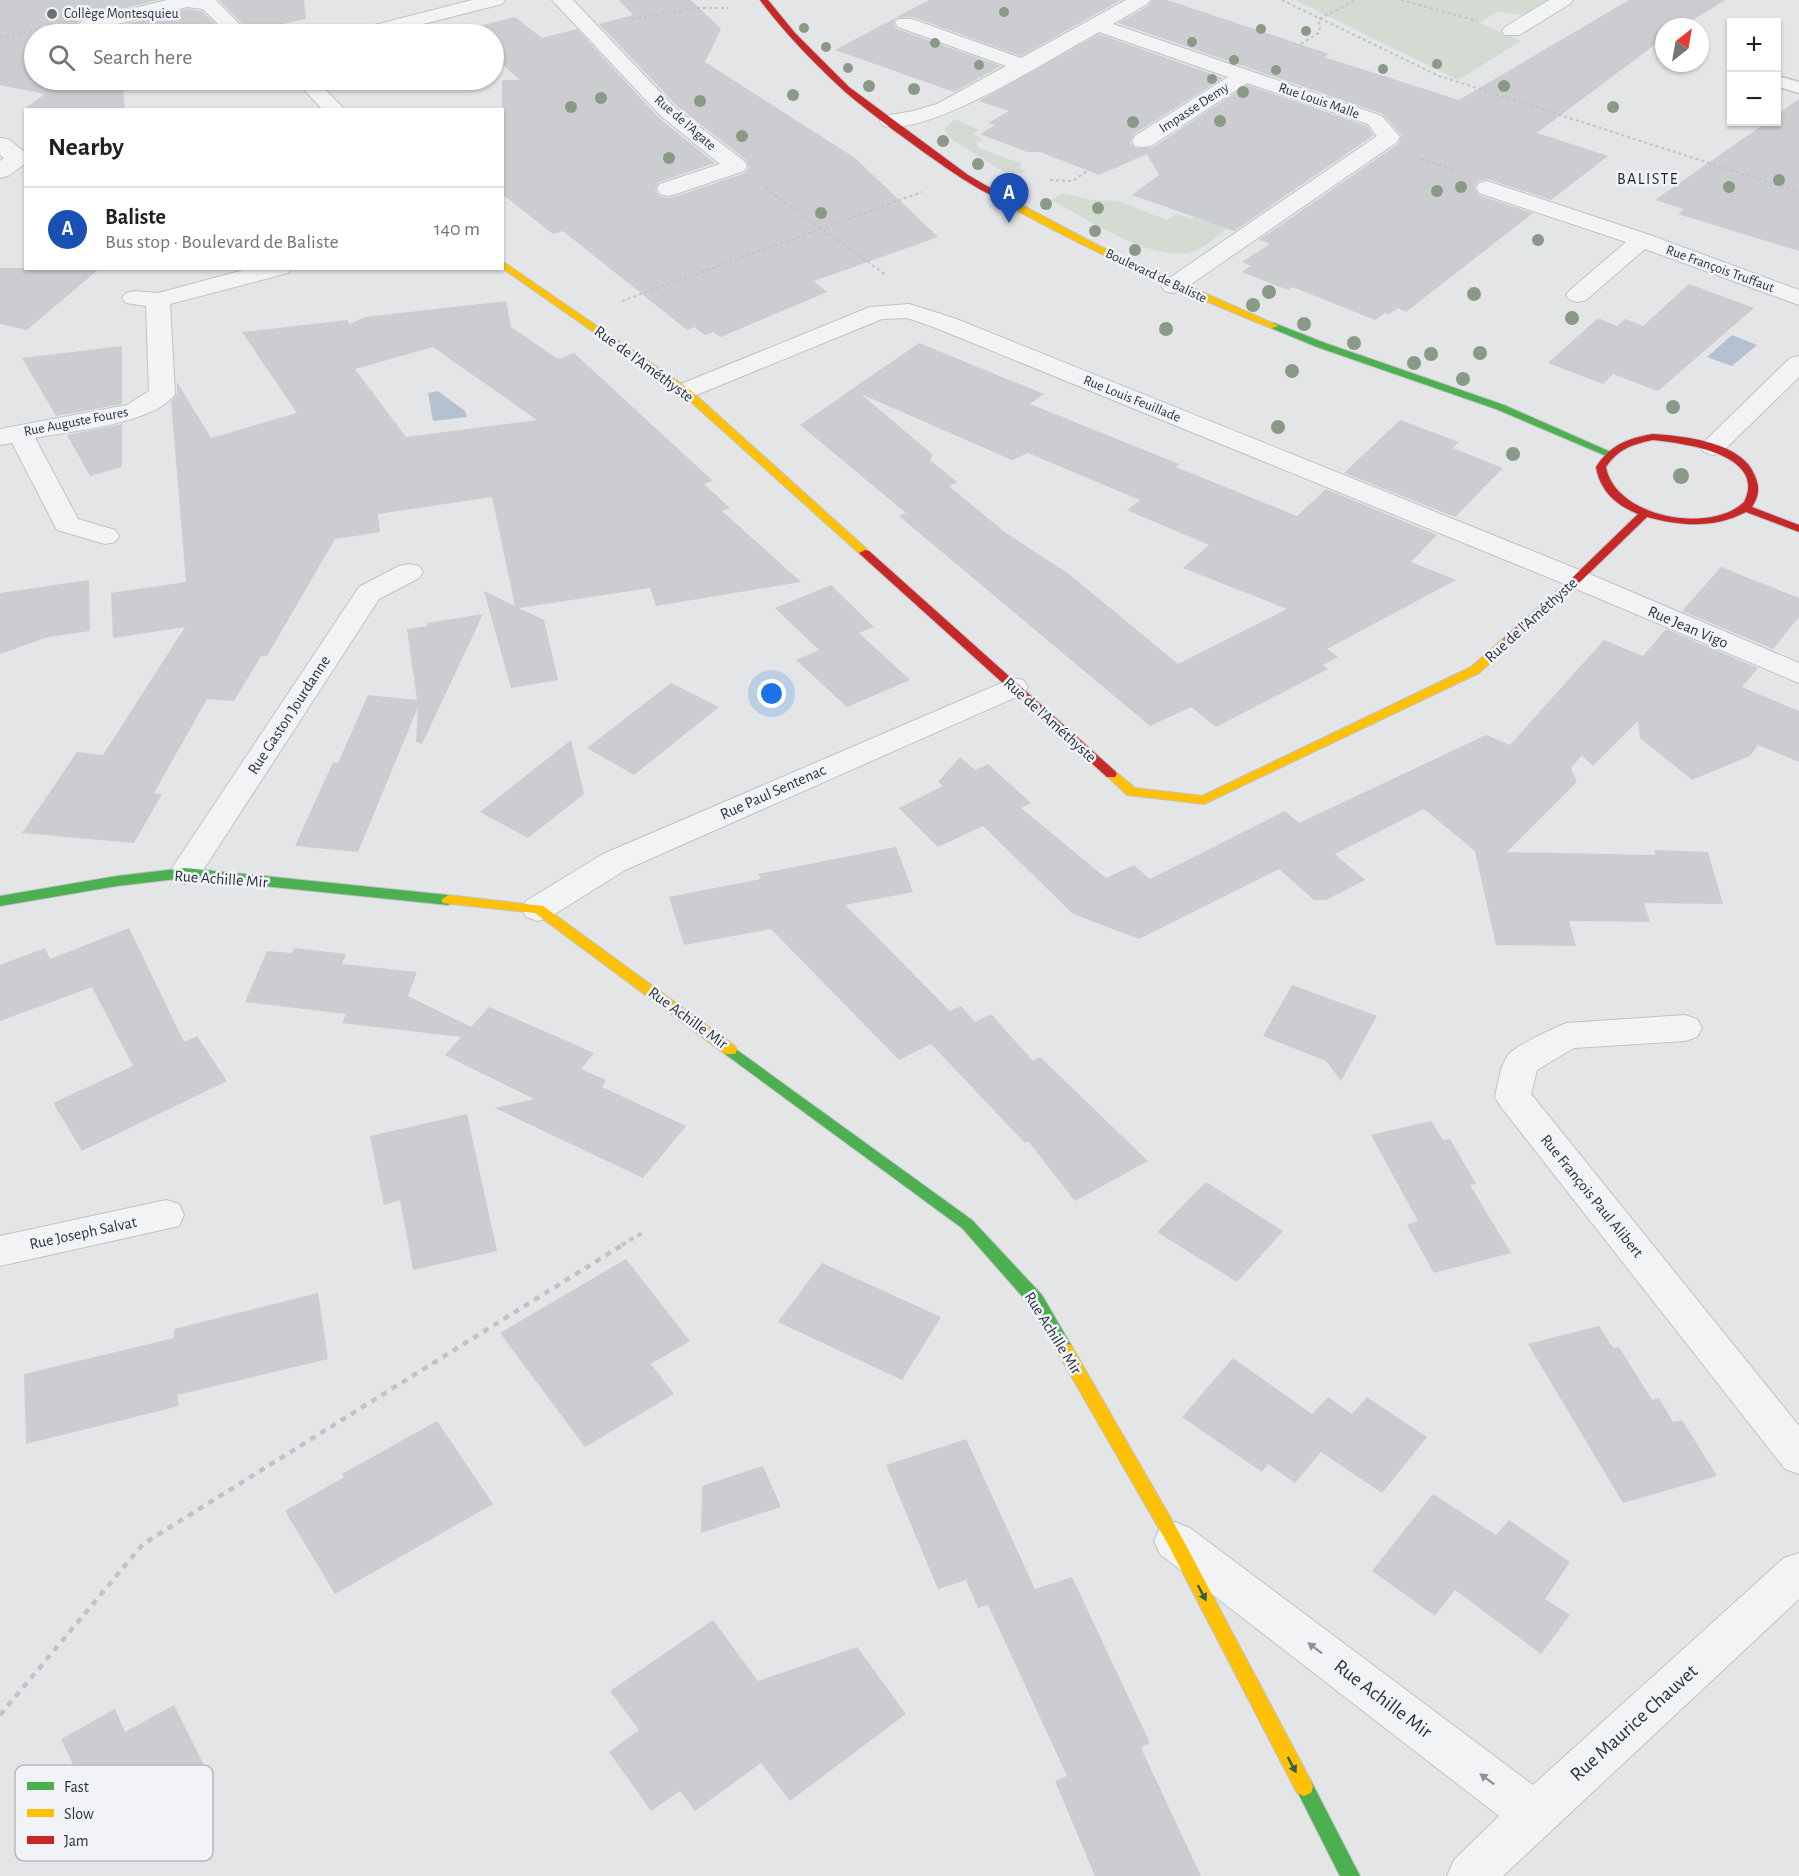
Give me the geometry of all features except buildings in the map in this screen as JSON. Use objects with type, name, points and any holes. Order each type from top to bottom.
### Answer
[{"type":"street","points":[[401,24],[495,0]]},
{"type":"street","name":"Rue de l'Agate","points":[[562,0],[668,112],[736,166]]},
{"type":"street","points":[[891,121],[918,117],[944,108],[1140,0]]},
{"type":"street","points":[[1512,31],[1563,0]]},
{"type":"street","points":[[93,24],[187,1],[209,3],[229,24]]},
{"type":"street","name":"Boulevard de Baliste","points":[[767,4],[792,35],[846,89],[965,177],[1041,221],[1173,286],[1321,345],[1500,407],[1608,453]]},
{"type":"street","points":[[905,23],[1021,65]]},
{"type":"street","name":"Rue Louis Malle","points":[[1097,25],[1375,120],[1389,137],[1378,144]]},
{"type":"street","name":"Impasse Demy","points":[[1143,141],[1245,75]]},
{"type":"street","points":[[315,90],[333,108]]},
{"type":"street","points":[[0,144],[18,158],[0,171]]},
{"type":"street","points":[[1173,286],[1378,144]]},
{"type":"street","name":"Rue de l'Agate","points":[[668,189],[736,166]]},
{"type":"street","name":"Rue François Truffaut","points":[[1487,188],[1642,240],[1799,298]]},
{"type":"street","points":[[1578,295],[1642,240]]},
{"type":"street","name":"Rue de l'Améthyste","points":[[504,265],[685,391],[1131,792],[1204,800],[1475,670],[1577,579],[1645,513]]},
{"type":"street","name":"Rue Auguste Foures","points":[[10,435],[135,411],[162,394],[146,299],[271,270]]},
{"type":"street","name":"Rue Louis Feuillade","points":[[685,391],[878,312],[909,311],[945,323],[1577,579]]},
{"type":"street","points":[[1713,447],[1799,363]]},
{"type":"street","points":[[10,435],[67,524],[105,536]]},
{"type":"street","points":[[1653,437],[1683,438],[1713,447],[1736,460],[1751,477],[1754,494],[1745,508],[1727,518],[1702,522],[1673,520],[1645,513],[1621,500],[1605,484],[1600,467],[1608,453],[1626,441],[1653,437]]},
{"type":"street","points":[[1745,508],[1799,529]]},
{"type":"street","name":"Rue Gaston Jourdanne","points":[[185,873],[369,593],[409,572]]},
{"type":"street","name":"Rue Jean Vigo","points":[[1577,579],[1799,674]]},
{"type":"street","name":"Rue Paul Sentenac","points":[[538,909],[614,862],[1013,687]]},
{"type":"street","name":"Rue Achille Mir","points":[[0,901],[117,880],[185,873],[538,909],[967,1224],[1036,1300],[1175,1541],[1350,1876]]},
{"type":"street","name":"Rue François Paul Alibert","points":[[1685,1028],[1567,1036],[1521,1063],[1513,1097],[1799,1456]]},
{"type":"street","name":"Rue Joseph Salvat","points":[[0,1251],[166,1215]]},
{"type":"street","name":"Rue Achille Mir","points":[[1175,1541],[1534,1814]]},
{"type":"street","name":"Rue Maurice Chauvet","points":[[1470,1876],[1534,1814],[1799,1572]]},
{"type":"lane","points":[[1781,82],[1799,88]]},
{"type":"path","points":[[1282,0],[1439,76],[1799,192]]},
{"type":"path","points":[[1319,19],[1356,0]]},
{"type":"path","points":[[1401,0],[1512,31]]},
{"type":"path","points":[[590,27],[695,8],[767,4]]},
{"type":"path","points":[[1300,44],[1320,32],[1319,19]]},
{"type":"path","points":[[62,24],[78,24]]},
{"type":"path","points":[[0,38],[24,33]]},
{"type":"path","points":[[1378,144],[1473,176],[1487,188]]},
{"type":"path","points":[[736,166],[900,285],[909,311]]},
{"type":"path","points":[[1049,180],[1073,181],[1088,170]]},
{"type":"path","points":[[578,317],[965,177]]},
{"type":"path","points":[[0,1715],[143,1544],[642,1233]]},
{"type":"shaded area","points":[[1295,0],[1547,0],[1524,15],[1496,12],[1480,23],[1521,41],[1458,80]]},
{"type":"shaded area","points":[[954,119],[980,130],[973,134],[984,139],[976,143],[979,148],[1021,162],[1021,169],[1026,173],[1004,172],[953,140],[944,130]]},
{"type":"shaded area","points":[[1063,193],[1091,200],[1118,201],[1167,220],[1176,214],[1192,219],[1200,214],[1229,226],[1195,251],[1179,254],[1161,252],[1122,238],[1051,200]]},
{"type":"water","points":[[1732,335],[1757,345],[1732,366],[1707,357]]},
{"type":"water","points":[[438,391],[465,411],[467,417],[433,421],[428,393]]},
{"type":"traffic: fast","points":[[1274,326],[1321,345],[1500,407],[1608,453]]},
{"type":"traffic: fast","points":[[0,901],[117,881],[185,873],[448,900]]},
{"type":"traffic: fast","points":[[730,1050],[967,1224],[1036,1300],[1065,1350]]},
{"type":"traffic: fast","points":[[1304,1787],[1350,1876]]},
{"type":"traffic: slow","points":[[996,195],[1133,266],[1274,326]]},
{"type":"traffic: slow","points":[[504,265],[685,391],[865,553]]},
{"type":"traffic: slow","points":[[1111,774],[1131,792],[1204,800],[1475,670],[1509,640]]},
{"type":"traffic: slow","points":[[448,900],[538,909],[730,1050]]},
{"type":"traffic: slow","points":[[1065,1350],[1175,1541],[1304,1787]]},
{"type":"traffic: jam","points":[[764,0],[792,35],[846,89],[965,177],[996,195]]},
{"type":"traffic: jam","points":[[1653,437],[1712,447],[1739,461],[1748,472],[1753,485],[1750,502],[1743,509],[1728,517],[1691,522],[1650,515],[1617,497],[1606,485],[1601,467],[1622,445],[1653,437]]},
{"type":"traffic: jam","points":[[1745,508],[1799,529]]},
{"type":"traffic: jam","points":[[1509,640],[1577,579],[1645,513]]},
{"type":"traffic: jam","points":[[865,553],[1111,774]]},
{"type":"place","name":"Collège Montesquieu","points":[[52,14]]},
{"type":"place","name":"Baliste","points":[[1009,223]]},
{"type":"district","name":"BALISTE","points":[[1648,179]]}]
